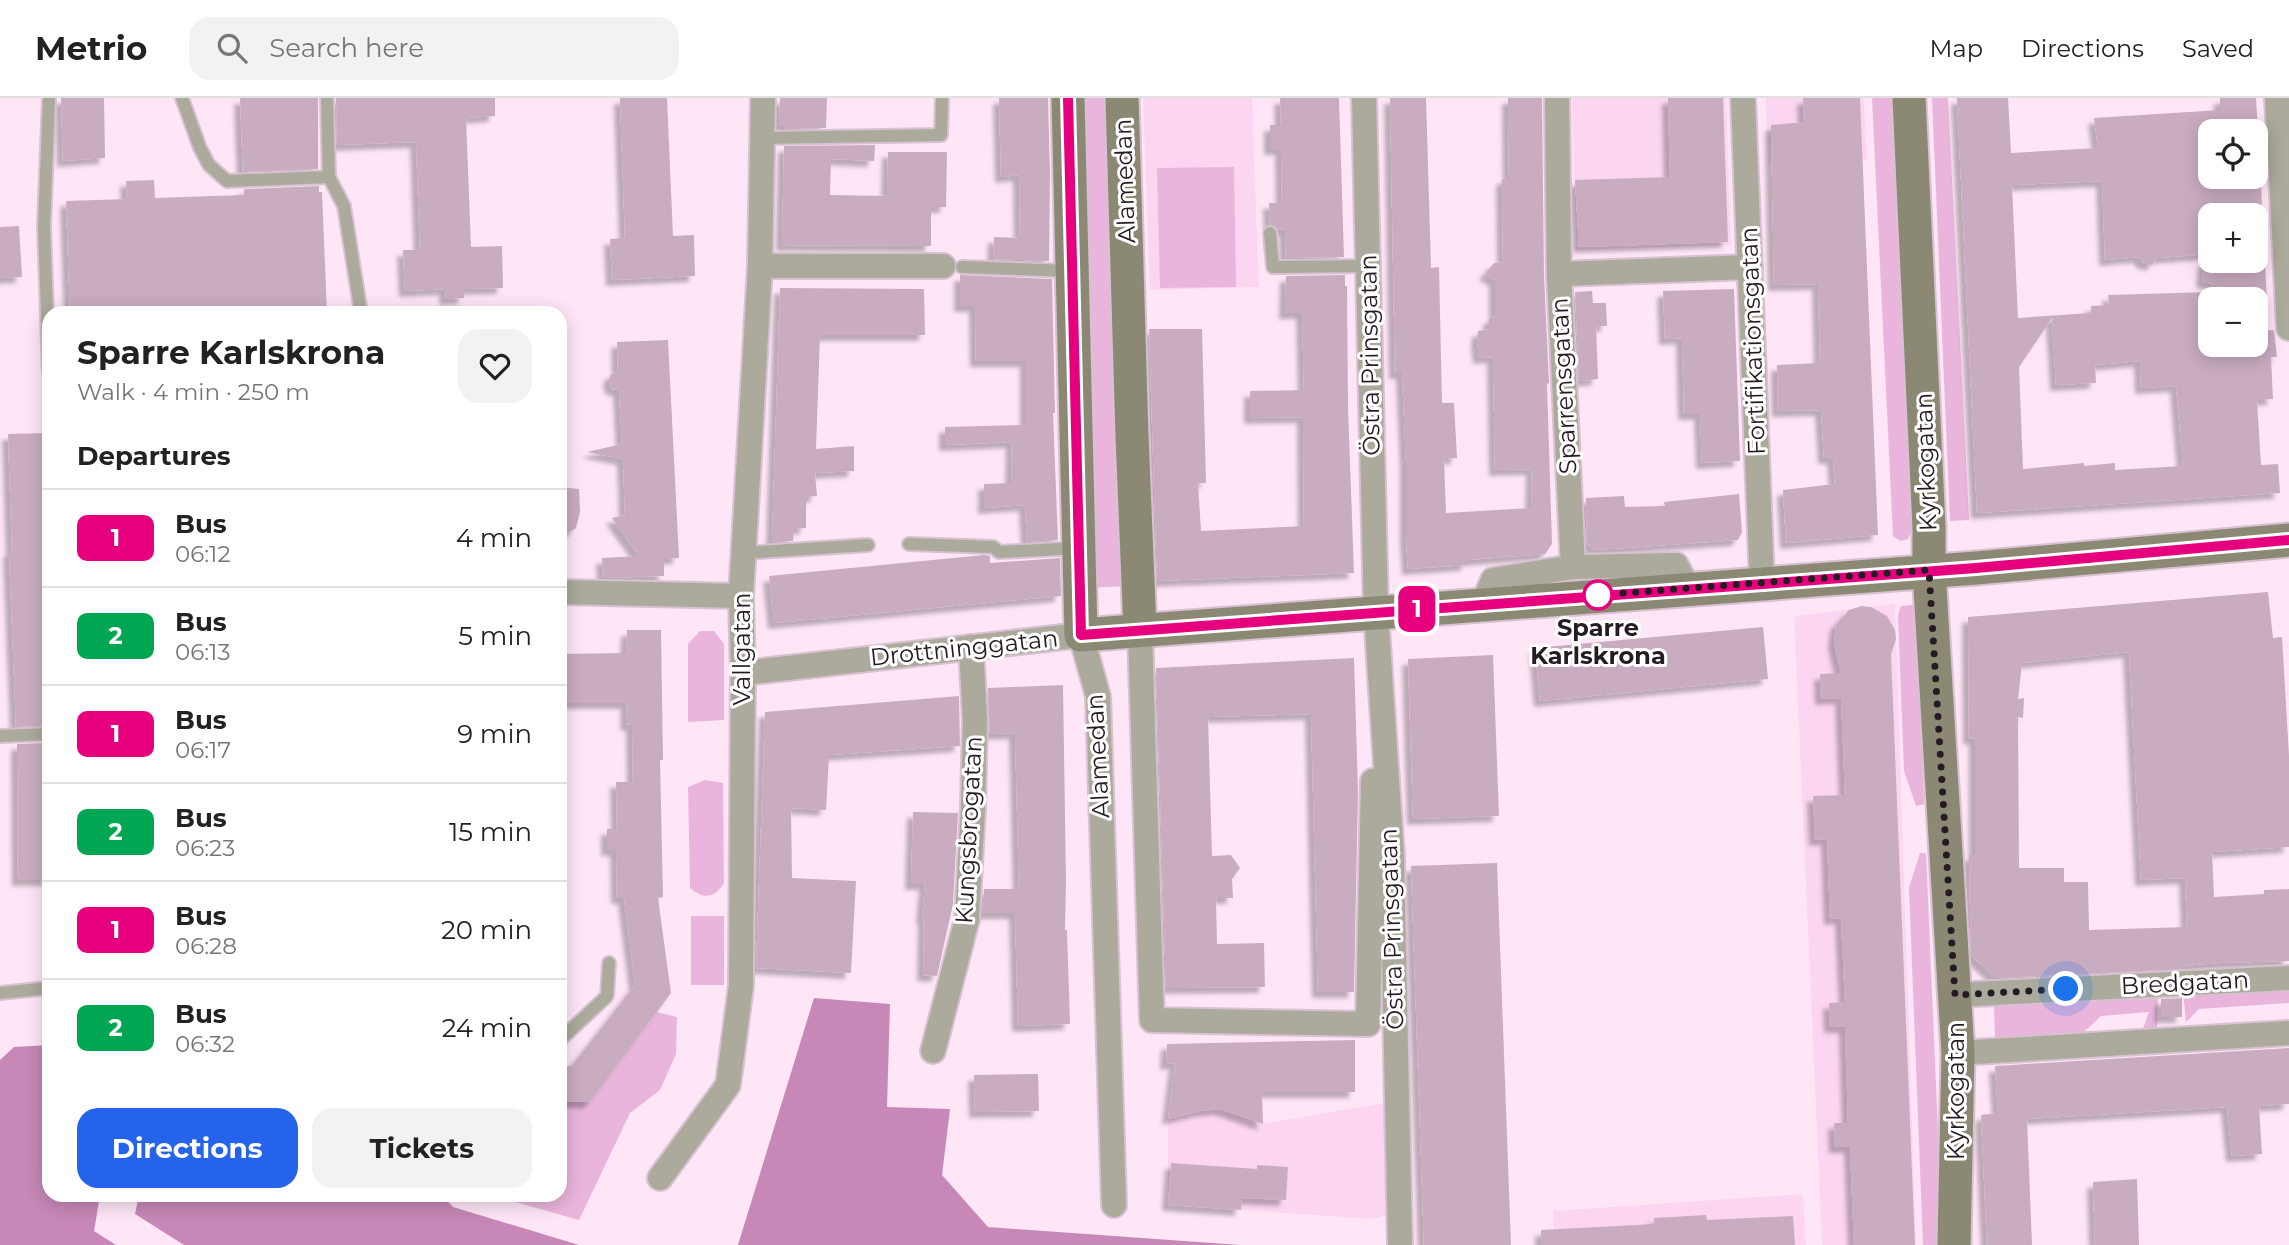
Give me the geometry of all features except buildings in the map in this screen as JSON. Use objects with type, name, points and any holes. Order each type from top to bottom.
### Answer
[{"type":"street","name":"Vallgatan","points":[[660,1178],[727,1085],[741,986],[741,596],[760,266],[763,98]]},
{"type":"street","name":"Alamedan","points":[[1068,98],[1081,635],[1098,696],[1114,1205]]},
{"type":"street","name":"Alamedan","points":[[1122,98],[1152,1020]]},
{"type":"street","name":"Östra Prinsgatan","points":[[1364,98],[1376,612],[1392,857],[1401,1245]]},
{"type":"street","name":"Sparrensgatan","points":[[1557,98],[1559,274],[1573,567]]},
{"type":"street","name":"Fortifikationsgatan","points":[[1743,98],[1762,583]]},
{"type":"street","name":"Kyrkogatan","points":[[1909,98],[1929,570],[1958,1053],[1954,1245]]},
{"type":"street","points":[[2277,98],[2289,328]]},
{"type":"street","points":[[760,266],[953,267]]},
{"type":"street","points":[[1559,274],[1750,267]]},
{"type":"street","name":"Drottninggatan","points":[[743,673],[1081,635],[1976,568],[2289,540]]},
{"type":"street","points":[[1483,604],[1493,580],[1573,567],[1676,565],[1688,588]]},
{"type":"street","points":[[567,592],[741,596]]},
{"type":"street","name":"Östra Prinsgatan","points":[[1152,1020],[1367,1024],[1376,612]]},
{"type":"street","name":"Kungsbrogatan","points":[[933,1051],[967,919],[974,732],[971,647]]},
{"type":"street","name":"Bredgatan","points":[[1955,995],[2289,978]]},
{"type":"street","points":[[1958,1053],[2289,1033]]},
{"type":"lane","points":[[47,306],[44,226],[49,98]]},
{"type":"lane","points":[[182,98],[204,156],[209,165],[227,181],[329,177]]},
{"type":"lane","points":[[327,98],[329,177],[344,206],[360,306]]},
{"type":"lane","points":[[762,138],[941,135],[942,98]]},
{"type":"lane","points":[[1270,233],[1273,267],[1368,266]]},
{"type":"lane","points":[[953,267],[1072,271]]},
{"type":"lane","points":[[909,544],[993,547],[999,552],[1078,548]]},
{"type":"lane","points":[[743,553],[869,545]]},
{"type":"lane","points":[[0,736],[42,734]]},
{"type":"lane","points":[[567,1033],[607,996],[610,963]]},
{"type":"lane","points":[[0,993],[42,989]]},
{"type":"shaded area","points":[[1080,98],[1115,98],[1129,586],[1088,588]]},
{"type":"shaded area","points":[[1143,98],[1252,98],[1259,287],[1150,290]]},
{"type":"shaded area","points":[[1572,98],[1726,98],[1731,245],[1576,250]]},
{"type":"shaded area","points":[[1766,98],[1864,98],[1867,159],[1768,163]]},
{"type":"shaded area","points":[[1872,98],[1894,98],[1912,530],[1908,539],[1900,541],[1893,536]]},
{"type":"shaded area","points":[[1932,98],[1948,98],[1969,520],[1950,521]]},
{"type":"shaded area","points":[[1234,167],[1236,287],[1160,288],[1157,168]]},
{"type":"shaded area","points":[[1895,604],[1916,1245],[1822,1245],[1794,616]]},
{"type":"shaded area","points":[[1912,605],[1917,608],[1924,804],[1916,806],[1904,771],[1898,615],[1901,606]]},
{"type":"shaded area","points":[[700,631],[714,631],[724,644],[724,720],[688,722],[688,644]]},
{"type":"shaded area","points":[[705,780],[723,783],[724,883],[717,892],[709,896],[690,888],[688,787]]},
{"type":"shaded area","points":[[1920,853],[1926,853],[1942,1225],[1940,1245],[1923,1245],[1909,888]]},
{"type":"shaded area","points":[[691,916],[724,916],[724,985],[691,985]]},
{"type":"shaded area","points":[[2289,986],[2289,1003],[2199,1009],[2186,1022],[2183,991]]},
{"type":"shaded area","points":[[2158,993],[2157,1030],[2142,1031],[2149,1012],[2101,1016],[2083,1033],[1995,1038],[1994,1003]]},
{"type":"shaded area","points":[[814,998],[890,1004],[887,1107],[950,1109],[942,1175],[988,1227],[1240,1245],[738,1245]]},
{"type":"shaded area","points":[[657,1012],[677,1017],[676,1054],[660,1090],[630,1113],[579,1220],[515,1202],[567,1202],[567,1101],[590,1102]]},
{"type":"shaded area","points":[[42,1045],[42,1202],[99,1202],[94,1231],[116,1245],[0,1245],[0,1060],[14,1047]]},
{"type":"shaded area","points":[[1388,1102],[1391,1214],[1373,1219],[1168,1205],[1168,1119],[1221,1109],[1263,1124]]},
{"type":"shaded area","points":[[1803,1194],[1806,1245],[1555,1245],[1553,1211]]},
{"type":"shaded area","points":[[138,1202],[448,1202],[453,1207],[579,1245],[184,1245],[135,1214]]},
{"type":"bus line","name":"1","points":[[1068,98],[1081,635],[1976,568],[2289,540]]},
{"type":"place","name":"Sparre Karlskrona","points":[[1598,595]]},
{"type":"route","points":[[1598,595],[1929,570],[1955,995],[2066,989]]}]
